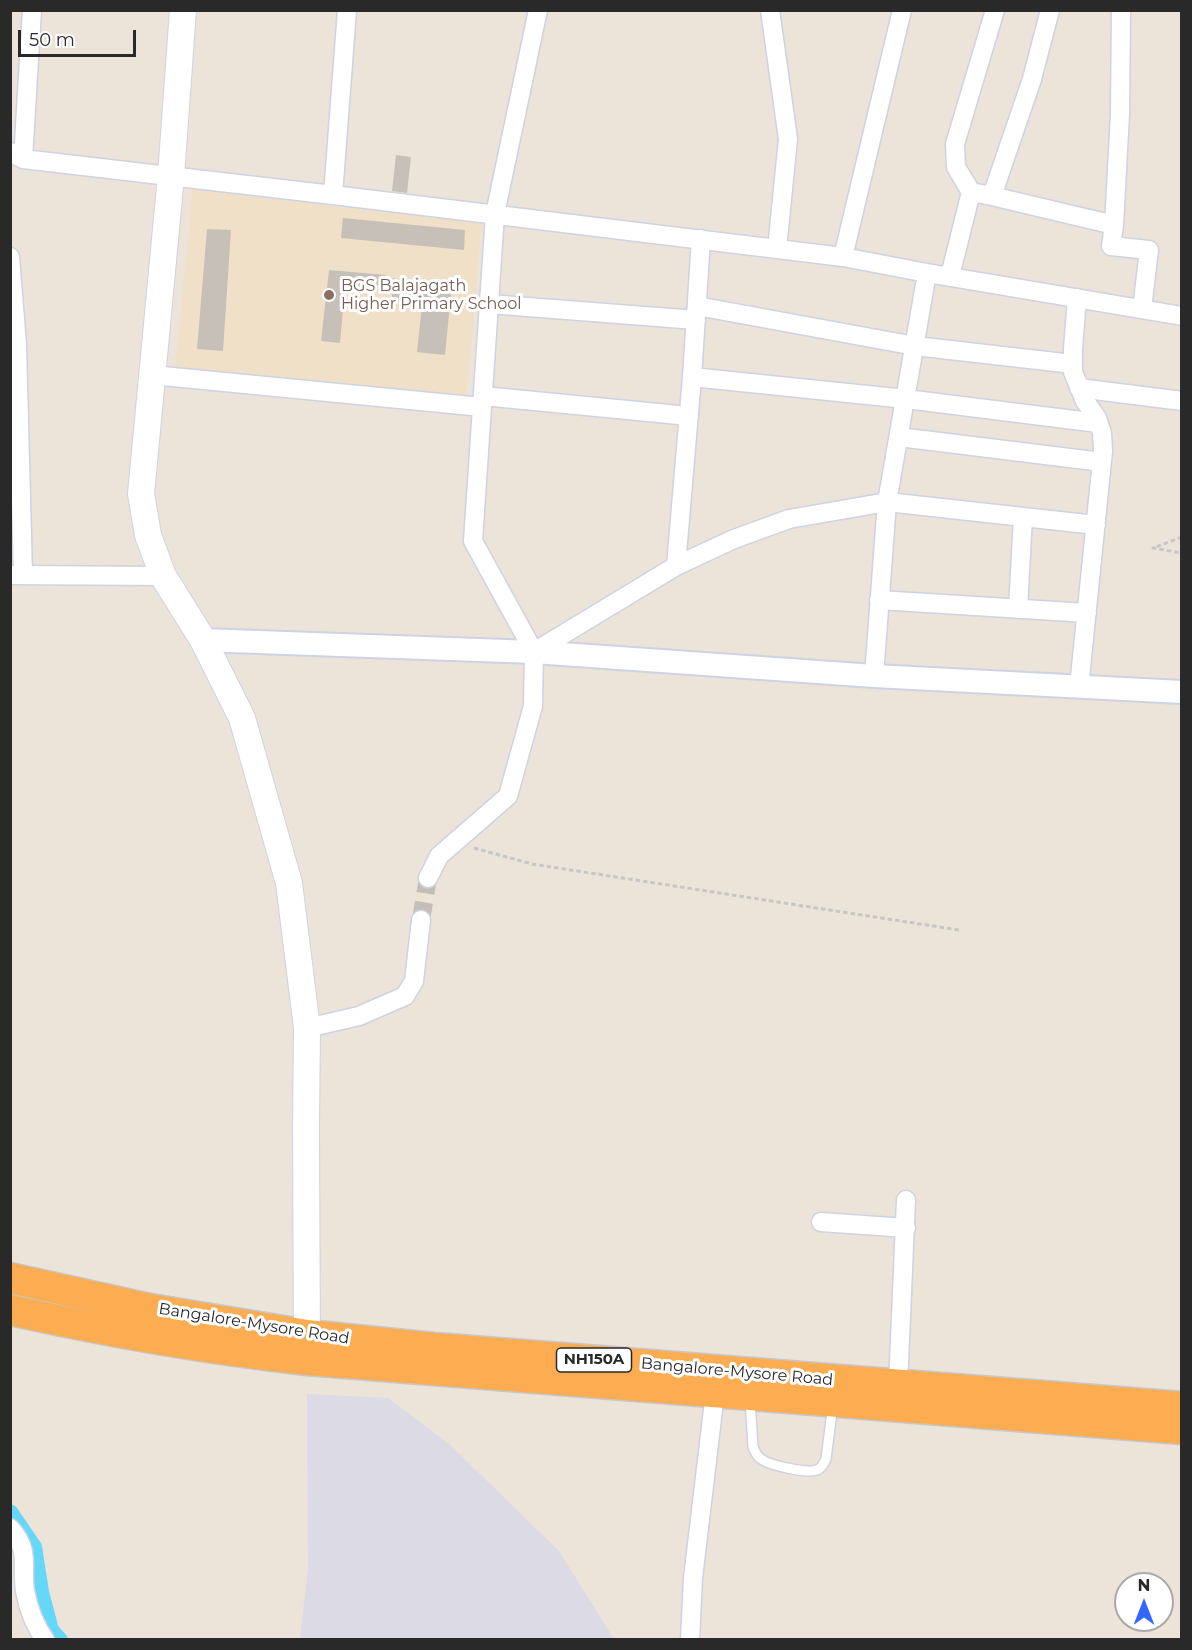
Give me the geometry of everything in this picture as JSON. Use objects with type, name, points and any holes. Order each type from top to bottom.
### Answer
[{"type":"highway","name":"Bangalore-Mysore Road","points":[[10,1278],[150,1309],[307,1348],[715,1392],[751,1384],[898,1385],[1182,1407]]},
{"type":"highway","name":"Bangalore-Mysore Road","points":[[10,1310],[176,1343],[307,1348],[434,1348],[751,1384],[834,1402],[1182,1429]]},
{"type":"main road","points":[[183,10],[171,176],[141,494],[148,534],[163,576],[203,640],[242,718],[289,883],[307,1028],[307,1348]]},
{"type":"street","points":[[32,10],[16,156],[843,257],[1182,316]]},
{"type":"street","points":[[333,195],[347,10]]},
{"type":"street","points":[[428,878],[439,856],[508,796],[532,706],[534,652],[473,541],[495,214],[538,10]]},
{"type":"street","points":[[770,10],[788,139],[777,249]]},
{"type":"street","points":[[843,257],[902,10]]},
{"type":"street","points":[[950,276],[971,192],[956,167],[956,144],[995,10]]},
{"type":"street","points":[[992,196],[1032,79],[1050,10]]},
{"type":"street","points":[[1121,10],[1120,114],[1111,246],[1149,250],[1142,309]]},
{"type":"street","points":[[971,192],[1114,225]]},
{"type":"street","points":[[676,566],[701,240]]},
{"type":"street","points":[[10,257],[17,344],[17,575],[163,576]]},
{"type":"street","points":[[873,676],[887,502],[927,273]]},
{"type":"street","points":[[1077,298],[1073,372],[1085,400],[1097,418],[1103,451],[1079,687]]},
{"type":"street","points":[[489,304],[696,313],[915,346],[1073,364]]},
{"type":"street","points":[[152,375],[689,416]]},
{"type":"street","points":[[692,377],[906,399],[1098,423]]},
{"type":"street","points":[[1079,388],[1182,401]]},
{"type":"street","points":[[899,436],[1102,462]]},
{"type":"street","points":[[534,652],[676,566],[734,539],[789,519],[887,502],[1096,525]]},
{"type":"street","points":[[1018,609],[1023,517]]},
{"type":"street","points":[[879,600],[1087,613]]},
{"type":"street","points":[[203,640],[534,652],[873,676],[1182,692]]},
{"type":"street","points":[[307,1028],[359,1016],[405,996],[414,981],[421,920]]},
{"type":"street","points":[[898,1385],[906,1200]]},
{"type":"street","points":[[821,1222],[906,1228]]},
{"type":"street","points":[[690,1640],[693,1578],[715,1392]]},
{"type":"street","points":[[10,1528],[18,1536],[24,1551],[25,1589],[29,1605],[45,1640]]},
{"type":"lane","points":[[751,1384],[753,1447],[755,1454],[770,1464],[807,1471],[818,1470],[826,1459],[834,1402]]},
{"type":"path","points":[[1182,537],[1153,548],[1182,553]]},
{"type":"path","points":[[461,837],[474,848],[532,864],[959,930]]},
{"type":"shaded area","name":"BGS Balajagath Higher Primary School","points":[[193,187],[482,220],[466,401],[175,371]]},
{"type":"shaded area","points":[[307,1394],[388,1398],[449,1444],[559,1551],[614,1639],[300,1639],[308,1568]]},
{"type":"building","points":[[396,155],[411,157],[407,193],[392,191]]},
{"type":"building","points":[[343,218],[465,230],[464,250],[341,238]]},
{"type":"building","points":[[207,229],[231,230],[223,351],[197,349]]},
{"type":"building","points":[[329,270],[386,275],[386,278],[452,283],[445,355],[417,352],[422,305],[392,302],[392,292],[345,287],[340,343],[321,341]]},
{"type":"waterway","points":[[10,1512],[34,1547],[41,1592],[51,1630],[60,1640]]},
{"type":"tunnel","points":[[421,920],[428,878]]},
{"type":"place","name":"BGS Balajagath Higher Primary School","points":[[329,295]]}]
